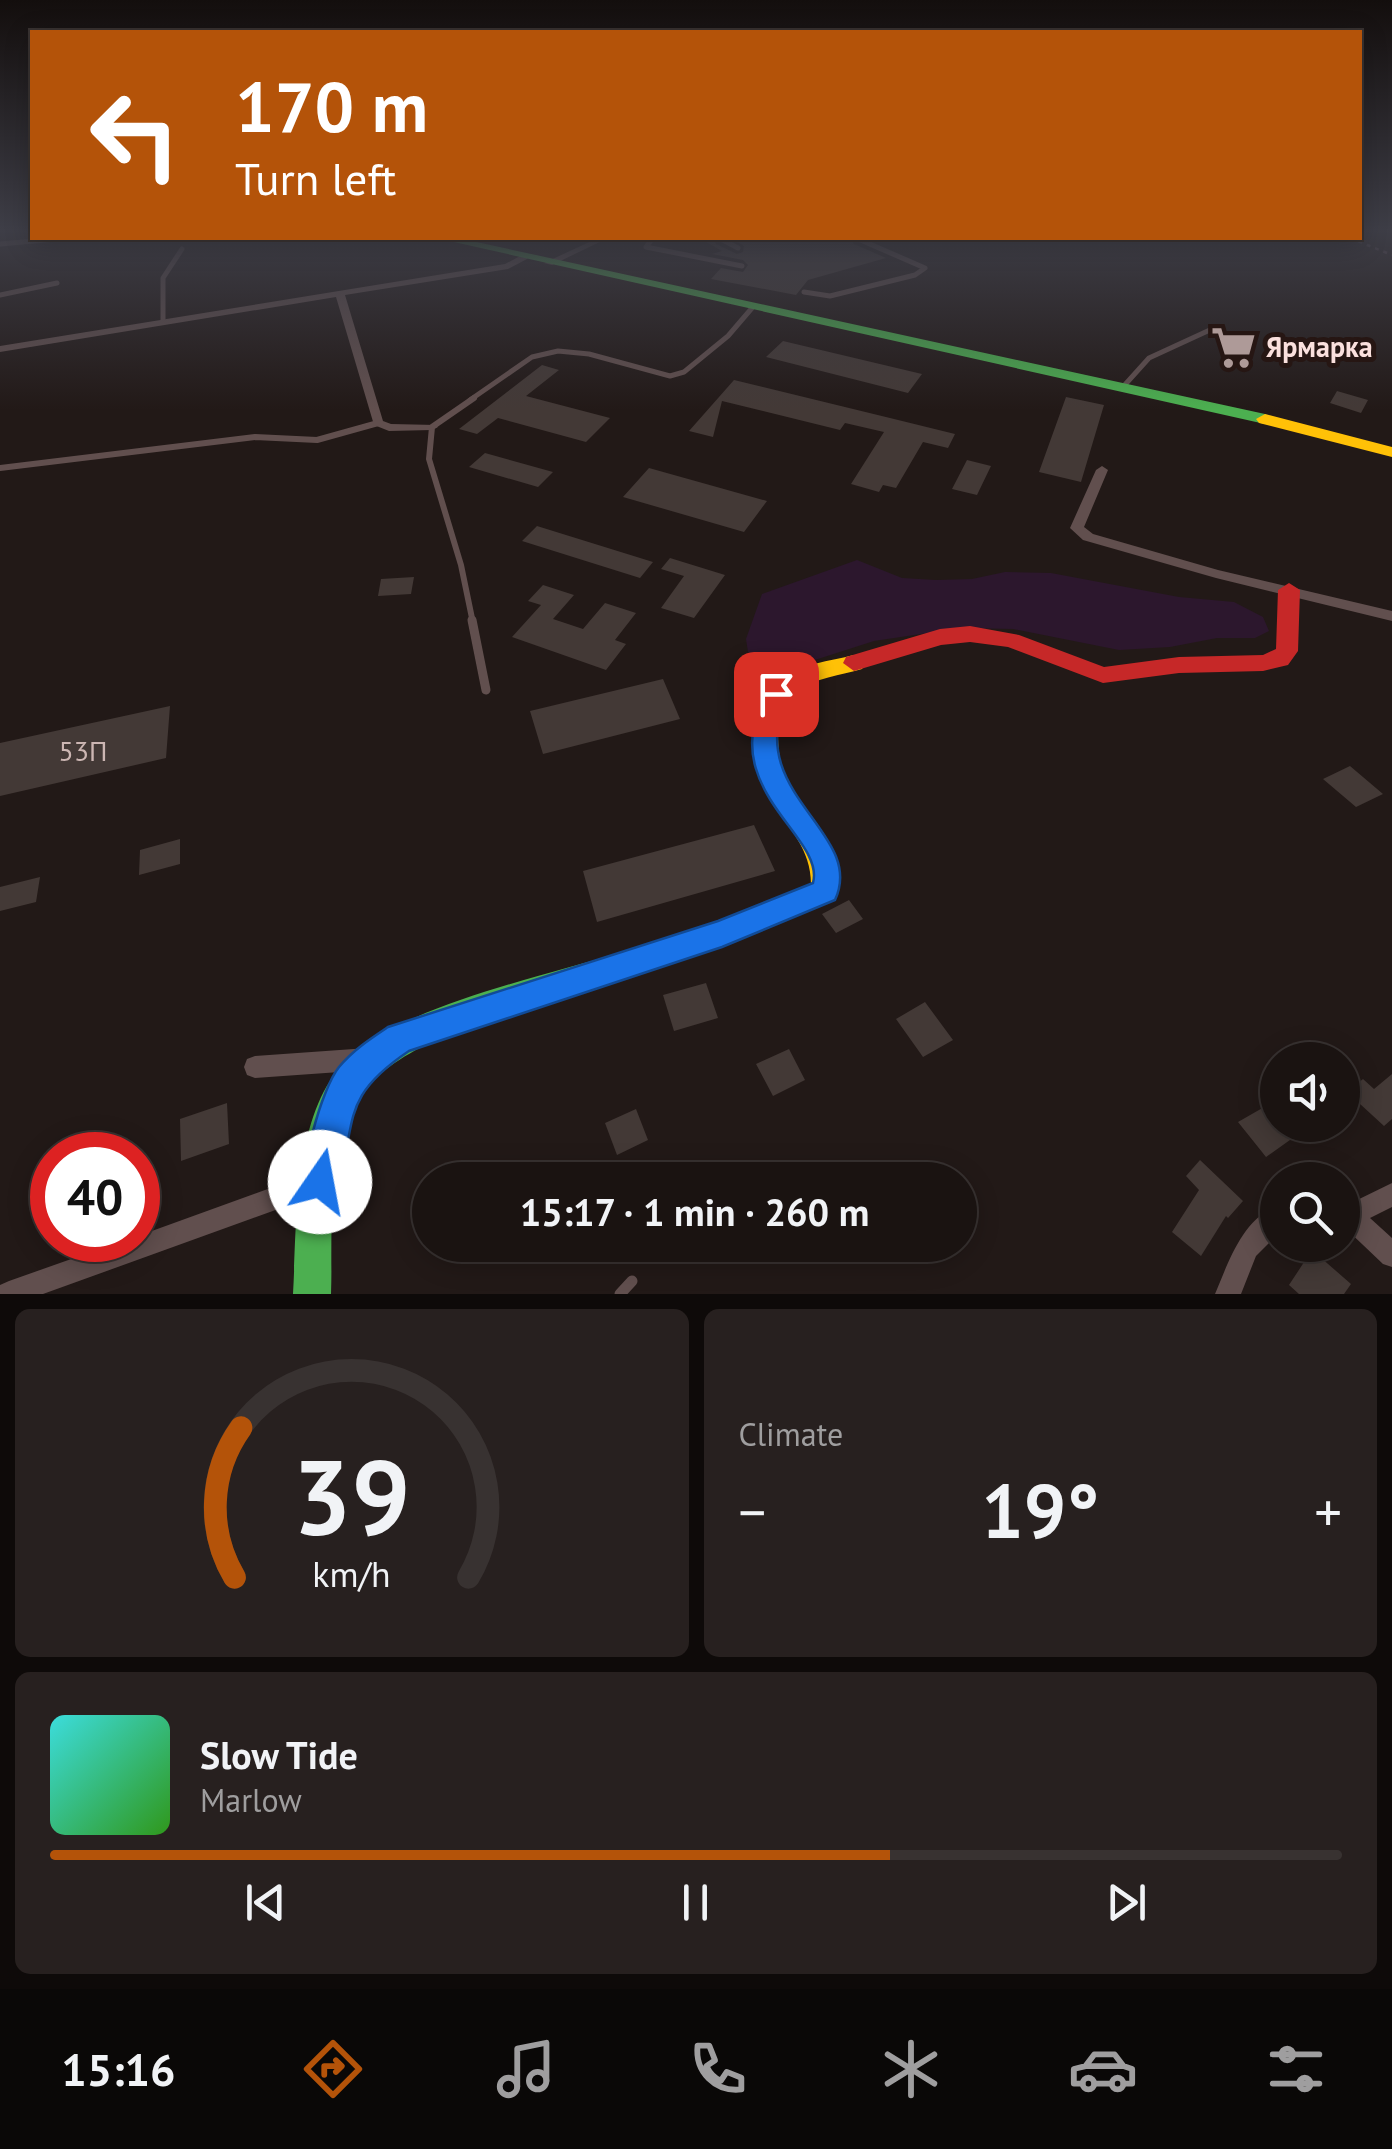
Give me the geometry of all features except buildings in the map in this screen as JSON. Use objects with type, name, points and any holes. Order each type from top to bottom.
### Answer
[{"type":"main road","points":[[668,289],[1122,388],[1392,452]]},
{"type":"main road","points":[[312,1294],[320,1182],[332,1127],[347,1083],[368,1060],[400,1038],[722,933],[825,891],[829,876],[824,858],[777,791],[764,744],[766,714],[776,694],[790,683],[940,638],[970,634],[1011,640],[1103,676],[1179,666],[1263,663],[1280,659],[1287,651],[1289,590]]},
{"type":"street","points":[[0,349],[368,289]]},
{"type":"street","points":[[340,294],[378,423],[389,428],[432,427]]},
{"type":"street","points":[[1102,470],[1076,528],[1088,536],[1216,574],[1392,616]]},
{"type":"street","points":[[256,1066],[368,1060]]},
{"type":"street","points":[[9,1294],[320,1182]]},
{"type":"street","points":[[1360,1208],[1392,1195]]},
{"type":"street","points":[[1360,1226],[1392,1255]]},
{"type":"street","points":[[1228,1294],[1247,1248],[1260,1235]]},
{"type":"lane","points":[[0,295],[27,289]]},
{"type":"lane","points":[[163,289],[163,322]]},
{"type":"lane","points":[[804,292],[830,296],[858,289]]},
{"type":"lane","points":[[486,690],[461,565],[428,458],[432,427],[532,357],[558,350],[589,354],[670,376],[684,372],[728,336],[752,308]]},
{"type":"lane","points":[[1122,388],[1131,370],[1160,351],[1212,329]]},
{"type":"lane","points":[[0,468],[255,438],[288,444],[347,434],[378,423]]},
{"type":"lane","points":[[620,1294],[632,1281]]},
{"type":"shaded area","points":[[857,560],[902,578],[972,579],[1005,572],[1051,573],[1179,597],[1234,602],[1263,617],[1269,631],[1255,638],[1217,638],[1170,647],[1119,650],[1013,629],[961,628],[874,641],[793,667],[765,664],[748,652],[746,639],[762,594]]},
{"type":"traffic: fast","points":[[676,289],[1265,419]]},
{"type":"traffic: fast","points":[[312,1294],[322,1155],[328,1128],[351,1079],[370,1061],[433,1027],[615,968]]},
{"type":"traffic: slow","points":[[1265,419],[1392,452]]},
{"type":"traffic: slow","points":[[615,968],[722,933],[825,891],[825,868],[818,848],[771,774],[765,751],[766,724],[773,702],[788,685],[811,674],[854,663]]},
{"type":"traffic: jam","points":[[854,663],[940,637],[970,634],[1011,640],[1103,675],[1179,665],[1263,663],[1280,659],[1287,651],[1289,590]]},
{"type":"place","name":"Ярмарка","points":[[1233,347]]},
{"type":"route","points":[[320,1182],[347,1083],[368,1060],[400,1038],[722,933],[825,891],[829,876],[824,858],[810,832],[777,791],[769,773],[764,744],[766,714],[776,694]]}]
